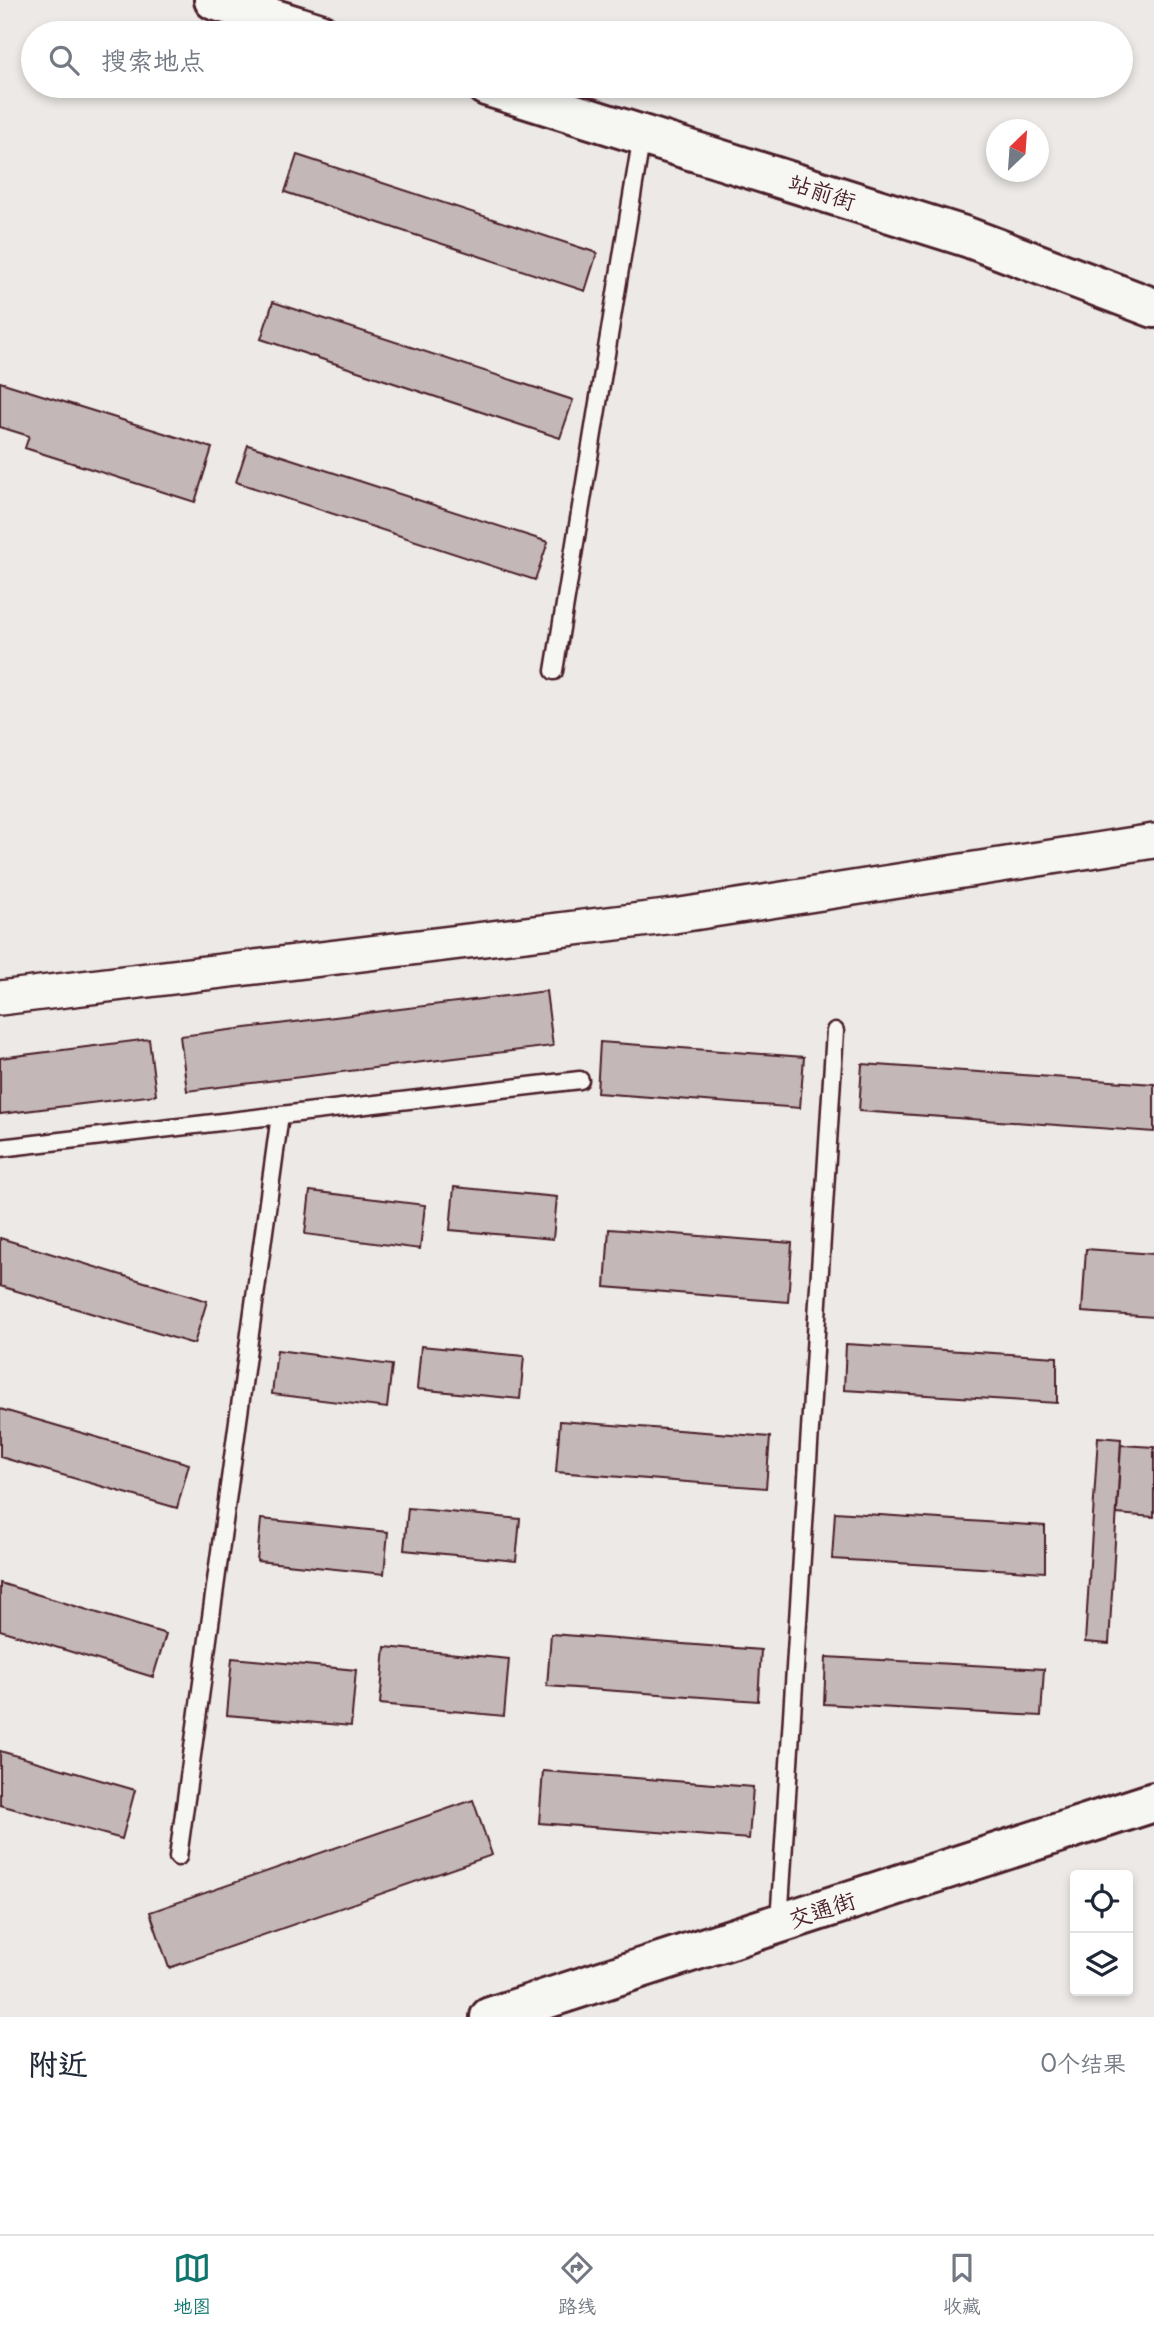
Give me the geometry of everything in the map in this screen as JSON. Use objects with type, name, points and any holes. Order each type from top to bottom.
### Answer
[{"type":"street","points":[[214,0],[281,21]]},
{"type":"street","name":"站前街","points":[[524,98],[967,237],[1154,308]]},
{"type":"street","points":[[0,998],[674,916],[1154,841]]},
{"type":"street","name":"交通街","points":[[490,2017],[1154,1802]]},
{"type":"lane","points":[[554,671],[642,135]]},
{"type":"lane","points":[[779,1924],[835,1031]]},
{"type":"lane","points":[[0,1148],[580,1080]]},
{"type":"lane","points":[[178,1857],[280,1115]]},
{"type":"building","points":[[297,155],[597,253],[585,291],[285,192]]},
{"type":"building","points":[[273,302],[573,400],[560,438],[261,339]]},
{"type":"building","points":[[0,382],[212,448],[195,502],[25,448],[29,436],[0,427]]},
{"type":"building","points":[[248,445],[548,542],[535,580],[236,482]]},
{"type":"building","points":[[546,991],[553,1046],[187,1091],[180,1036]]},
{"type":"building","points":[[149,1039],[156,1095],[0,1114],[0,1058]]},
{"type":"building","points":[[600,1042],[804,1057],[800,1108],[597,1093]]},
{"type":"building","points":[[862,1064],[1154,1084],[1154,1132],[859,1111]]},
{"type":"building","points":[[454,1187],[557,1197],[553,1239],[450,1230]]},
{"type":"building","points":[[310,1191],[425,1205],[420,1249],[305,1234]]},
{"type":"building","points":[[609,1229],[792,1243],[788,1302],[605,1287]]},
{"type":"building","points":[[0,1238],[207,1301],[194,1344],[0,1286]]},
{"type":"building","points":[[1086,1249],[1154,1254],[1154,1317],[1082,1312]]},
{"type":"building","points":[[846,1344],[1057,1357],[1057,1403],[844,1390]]},
{"type":"building","points":[[421,1346],[524,1356],[520,1399],[417,1389]]},
{"type":"building","points":[[277,1350],[392,1365],[387,1408],[272,1394]]},
{"type":"building","points":[[0,1409],[189,1464],[177,1508],[0,1457]]},
{"type":"building","points":[[560,1421],[770,1437],[766,1488],[556,1472]]},
{"type":"building","points":[[1098,1437],[1121,1439],[1109,1644],[1085,1642]]},
{"type":"building","points":[[1121,1445],[1154,1447],[1154,1517],[1117,1514]]},
{"type":"building","points":[[408,1508],[520,1519],[516,1561],[404,1550]]},
{"type":"building","points":[[835,1512],[1045,1526],[1045,1572],[832,1559]]},
{"type":"building","points":[[261,1519],[388,1532],[384,1574],[257,1561]]},
{"type":"building","points":[[0,1583],[166,1634],[153,1677],[0,1630]]},
{"type":"building","points":[[551,1634],[761,1650],[758,1701],[547,1686]]},
{"type":"building","points":[[385,1647],[509,1659],[504,1716],[380,1704]]},
{"type":"building","points":[[826,1657],[1044,1669],[1041,1716],[824,1704]]},
{"type":"building","points":[[232,1658],[356,1670],[351,1726],[227,1715]]},
{"type":"building","points":[[0,1751],[135,1790],[122,1839],[0,1805]]},
{"type":"building","points":[[543,1771],[753,1787],[749,1839],[539,1823]]},
{"type":"building","points":[[473,1800],[492,1855],[169,1968],[150,1912]]}]
